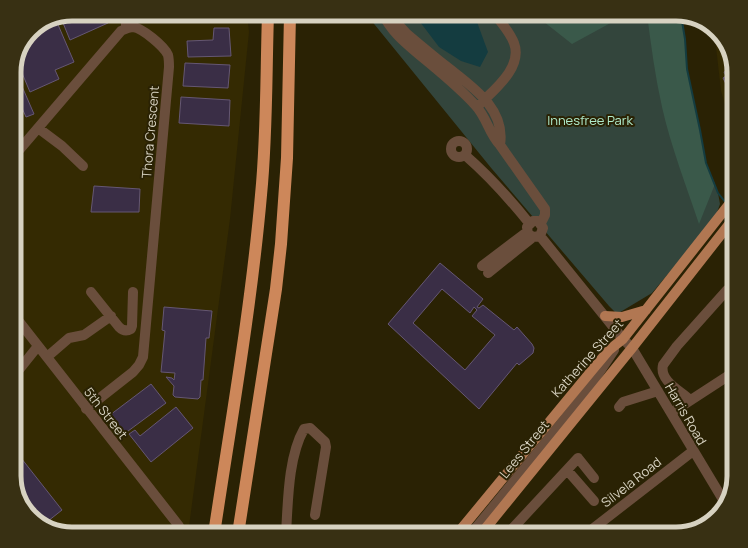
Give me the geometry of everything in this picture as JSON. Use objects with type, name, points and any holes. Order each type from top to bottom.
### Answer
[{"type":"highway","points":[[215,527],[252,279],[261,195],[264,152],[268,21]]},
{"type":"highway","points":[[239,527],[276,289],[281,244],[287,158],[290,21]]},
{"type":"main road","name":"Katherine Street","points":[[463,527],[609,350],[623,338],[727,208]]},
{"type":"main road","name":"Katherine Street","points":[[487,527],[632,348],[727,227]]},
{"type":"main road","points":[[605,316],[622,317],[646,310]]},
{"type":"street","points":[[21,148],[117,35],[126,28],[126,21]]},
{"type":"street","points":[[386,21],[405,42],[459,89],[481,103]]},
{"type":"street","points":[[395,21],[406,33],[476,90],[484,117],[494,139],[500,145],[545,209],[545,215],[541,223],[536,221],[532,232],[485,269]]},
{"type":"street","points":[[481,103],[506,76],[513,66],[516,52],[512,39],[500,21]]},
{"type":"street","name":"Thora Crescent","points":[[86,408],[139,366],[143,357],[144,348],[169,62],[166,51],[144,31],[133,27],[126,28]]},
{"type":"street","points":[[38,128],[62,146],[83,166]]},
{"type":"street","name":"Harris Road","points":[[465,155],[503,192],[532,232],[632,348],[722,498]]},
{"type":"street","points":[[690,400],[670,385],[663,373],[663,365],[677,346],[727,290]]},
{"type":"street","points":[[91,292],[122,329],[127,330],[131,329],[132,326],[133,292]]},
{"type":"street","points":[[47,357],[69,338],[84,335],[111,316]]},
{"type":"street","name":"5th Street","points":[[21,324],[179,526]]},
{"type":"street","name":"Lees Street","points":[[477,527],[586,394],[623,338]]},
{"type":"street","points":[[21,367],[38,346]]},
{"type":"street","points":[[671,413],[727,376]]},
{"type":"street","points":[[619,407],[623,402],[658,391]]},
{"type":"street","points":[[286,527],[290,476],[300,437],[304,430],[310,428],[325,442],[326,447],[315,515]]},
{"type":"street","name":"Silvela Road","points":[[595,527],[693,452]]},
{"type":"street","points":[[514,527],[578,458],[594,478]]},
{"type":"street","points":[[567,470],[594,501]]},
{"type":"shaded area","points":[[72,21],[248,21],[249,32],[230,219],[189,527],[72,527],[49,522],[41,517],[31,507],[26,499],[21,480],[21,68],[25,52],[36,36],[52,25]]},
{"type":"shaded area","points":[[715,39],[722,49],[727,65],[727,111],[721,91]]},
{"type":"green space","name":"Innesfree Park","points":[[372,21],[682,22],[687,69],[706,163],[718,193],[720,204],[715,218],[652,293],[617,314],[492,169]]},
{"type":"green space","points":[[543,21],[614,21],[572,44]]},
{"type":"green space","points":[[648,21],[682,22],[687,69],[706,163],[715,184],[699,224],[674,151],[655,72]]},
{"type":"water","points":[[419,21],[475,21],[477,22],[488,52],[480,67],[461,61],[439,47]]},
{"type":"building","points":[[107,21],[108,23],[70,40],[63,22]]},
{"type":"building","points":[[57,23],[74,62],[55,70],[59,79],[30,92],[21,71],[25,52],[36,36],[43,30]]},
{"type":"building","points":[[214,28],[229,28],[231,56],[188,57],[187,41],[213,40]]},
{"type":"building","points":[[185,63],[230,65],[228,88],[183,86]]},
{"type":"building","points":[[727,70],[727,86],[723,78],[726,76],[724,72]]},
{"type":"building","points":[[21,84],[34,114],[26,117],[22,108]]},
{"type":"building","points":[[181,97],[230,100],[229,126],[179,123]]},
{"type":"building","points":[[94,186],[140,189],[139,212],[91,212]]},
{"type":"building","points":[[440,263],[483,299],[477,307],[479,308],[483,305],[514,330],[517,327],[534,348],[533,353],[519,365],[517,363],[479,409],[388,324]],"holes":[[[442,289],[470,313],[474,307],[477,310],[472,316],[495,335],[465,370],[413,323]]]},
{"type":"building","points":[[164,307],[212,311],[209,338],[206,338],[203,380],[201,380],[200,397],[198,399],[175,397],[173,395],[174,386],[166,377],[174,380],[175,373],[161,372],[165,331],[162,330]]},
{"type":"building","points":[[151,384],[166,403],[124,434],[110,415]]},
{"type":"building","points":[[176,407],[193,428],[151,462],[129,434],[135,430],[140,436]]},
{"type":"building","points":[[21,458],[62,510],[48,521],[31,507],[26,499],[21,480]]},
{"type":"waterway","points":[[682,22],[687,69],[706,163],[718,193],[726,203]]}]
